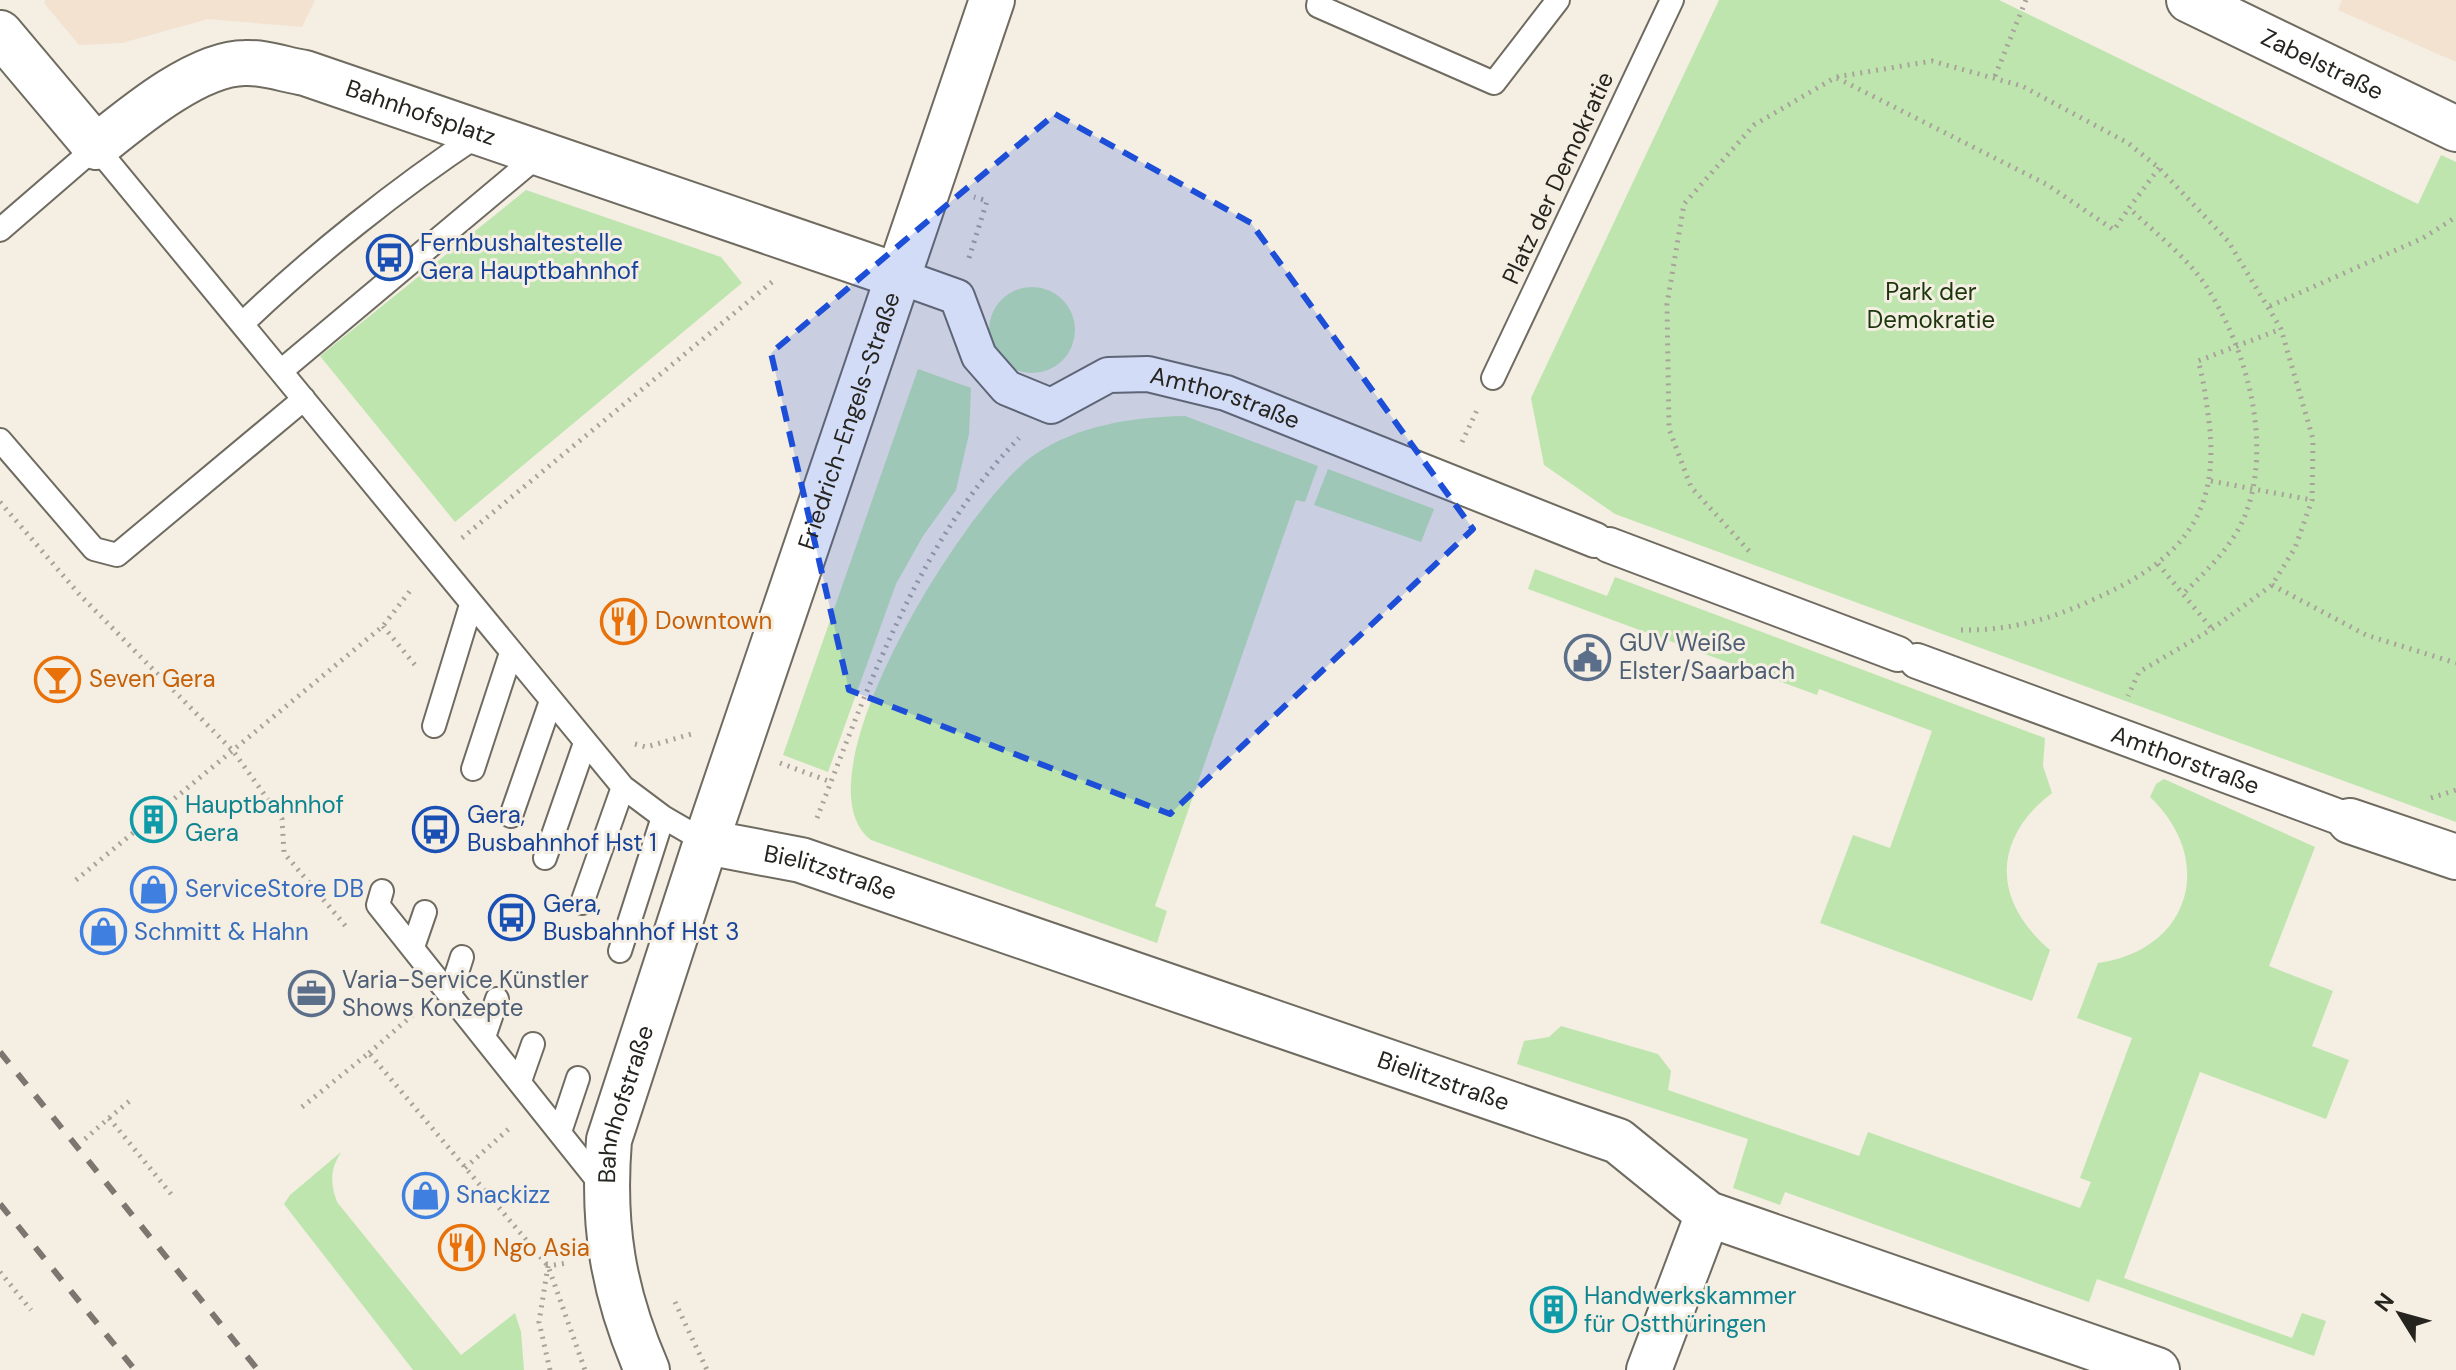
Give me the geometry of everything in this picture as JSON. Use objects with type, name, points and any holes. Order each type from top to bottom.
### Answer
[{"type":"street","name":"Friedrich-Engels-Straße","points":[[706,842],[901,277],[992,0]]},
{"type":"street","name":"Zabelstraße","points":[[2189,0],[2456,129]]},
{"type":"street","points":[[0,33],[96,147]]},
{"type":"street","name":"Bahnhofsplatz","points":[[96,147],[123,125],[202,73],[244,62],[305,73],[901,277]]},
{"type":"street","points":[[901,277],[957,297],[979,356],[1007,388],[1051,406]]},
{"type":"street","name":"Amthorstraße","points":[[1051,406],[1108,375],[1148,374],[1226,393],[1442,482],[2112,734],[2456,857]]},
{"type":"street","name":"Bielitzstraße","points":[[706,842],[801,860],[1618,1141],[1708,1214],[2157,1370]]},
{"type":"street","name":"Bahnhofstraße","points":[[647,1370],[623,1314],[608,1244],[605,1190],[609,1140],[706,842]]},
{"type":"street","points":[[1649,1370],[1708,1214]]},
{"type":"lane","points":[[1319,0],[1318,6],[1494,83],[1558,0]]},
{"type":"lane","name":"Platz der Demokratie","points":[[1493,378],[1672,0]]},
{"type":"lane","points":[[242,324],[270,296],[427,171],[480,134]]},
{"type":"lane","points":[[0,230],[96,147],[623,787],[663,817],[706,842]]},
{"type":"lane","points":[[281,371],[540,154]]},
{"type":"lane","points":[[0,440],[94,549],[117,555],[304,399]]},
{"type":"lane","points":[[434,726],[471,605]]},
{"type":"lane","points":[[473,769],[511,653]]},
{"type":"lane","points":[[511,816],[551,701]]},
{"type":"lane","points":[[545,858],[585,743]]},
{"type":"lane","points":[[582,903],[623,787]]},
{"type":"lane","points":[[620,951],[663,817]]},
{"type":"lane","points":[[382,891],[378,905],[605,1190]]},
{"type":"lane","points":[[413,947],[425,912]]},
{"type":"lane","points":[[450,994],[462,957]]},
{"type":"lane","points":[[484,1037],[497,999]]},
{"type":"lane","points":[[520,1081],[533,1044]]},
{"type":"lane","points":[[560,1132],[578,1078]]},
{"type":"path","points":[[1995,76],[2026,0]]},
{"type":"path","points":[[1751,553],[1691,487],[1669,429],[1667,304],[1684,204],[1754,125],[1836,77],[1932,61],[1995,76],[2022,86],[2128,143],[2159,168],[2228,241],[2270,306],[2281,329],[2313,439],[2312,500],[2295,548],[2272,585],[2212,629],[2139,672],[2112,734]]},
{"type":"path","points":[[1836,77],[2046,184],[2114,230],[2159,168]]},
{"type":"path","points":[[2129,208],[2205,285],[2238,347],[2248,383],[2256,446],[2252,489],[2244,519],[2226,548],[2183,594]]},
{"type":"path","points":[[2270,306],[2423,238],[2456,217]]},
{"type":"path","points":[[76,880],[383,626],[434,561],[790,268],[819,249]]},
{"type":"path","points":[[1947,630],[1992,631],[2061,614],[2125,586],[2158,564],[2191,531],[2211,481],[2212,445],[2198,361],[2281,329]]},
{"type":"path","points":[[1442,482],[1493,378]]},
{"type":"path","points":[[801,860],[900,611],[988,470],[1051,406]]},
{"type":"path","points":[[2211,481],[2312,500]]},
{"type":"path","points":[[0,502],[79,594],[233,751],[282,819],[284,853],[350,932]]},
{"type":"path","points":[[2158,564],[2212,629]]},
{"type":"path","points":[[2272,585],[2366,635],[2456,663]]},
{"type":"path","points":[[695,733],[700,718]]},
{"type":"path","points":[[302,1107],[417,1013],[407,1001]]},
{"type":"path","points":[[369,1053],[548,1266],[585,1370]]},
{"type":"path","points":[[85,1139],[132,1099]]},
{"type":"path","points":[[109,1118],[171,1194]]},
{"type":"path","points":[[0,1272],[31,1310]]},
{"type":"path","points":[[542,1338],[550,1370]]},
{"type":"highlighted area","points":[[1055,114],[1251,223],[1473,529],[1170,814],[849,690],[771,353]]},
{"type":"shaded area","points":[[46,0],[315,0],[302,27],[208,19],[122,43],[79,45],[44,3]]},
{"type":"shaded area","points":[[2342,0],[2456,0],[2456,62],[2338,10]]},
{"type":"green space","name":"Park der Demokratie","points":[[1719,0],[1999,0],[2418,204],[2441,155],[2456,162],[2456,822],[1615,514],[1544,465],[1531,398]]},
{"type":"green space","points":[[526,190],[721,257],[742,283],[455,522],[320,356]]},
{"type":"green space","points":[[1032,287],[1049,290],[1063,299],[1072,313],[1075,330],[1072,347],[1063,361],[1049,370],[1032,373],[1015,370],[1001,361],[992,347],[989,330],[992,313],[1001,299],[1015,290]]},
{"type":"green space","points":[[918,369],[971,388],[969,434],[956,490],[923,536],[896,584],[828,772],[783,755]]},
{"type":"green space","points":[[1185,416],[1318,466],[1305,502],[1296,500],[1155,906],[1167,911],[1157,943],[871,840],[852,808],[854,761],[871,703],[898,641],[933,580],[970,525],[1005,481],[1034,455],[1069,436],[1126,421]]},
{"type":"green space","points":[[1328,469],[1434,509],[1421,542],[1314,505]]},
{"type":"green space","points":[[1535,569],[1607,596],[1615,577],[2045,738],[2043,766],[2052,793],[2032,811],[2018,830],[2010,850],[2007,870],[2009,891],[2017,911],[2050,950],[2032,1001],[1820,923],[1853,835],[1890,848],[1932,731],[1819,689],[1817,695],[1528,589]]},
{"type":"green space","points":[[2164,779],[2315,847],[2269,966],[2333,991],[2312,1046],[2349,1060],[2326,1119],[2200,1072],[2124,1278],[2292,1338],[2302,1313],[2326,1321],[2314,1356],[2097,1279],[2089,1302],[1785,1192],[1780,1205],[1733,1188],[1748,1139],[1517,1064],[1524,1041],[1549,1037],[1561,1026],[1658,1054],[1671,1071],[1668,1090],[1859,1156],[1868,1132],[2080,1208],[2091,1182],[2080,1178],[2132,1038],[2077,1018],[2098,963],[2129,955],[2154,941],[2173,922],[2184,899],[2187,874],[2183,848],[2171,822],[2150,797],[2156,784]]},
{"type":"green space","points":[[341,1152],[332,1176],[337,1202],[461,1355],[515,1313],[521,1332],[524,1370],[413,1370],[284,1204],[290,1195]]},
{"type":"railway","points":[[0,1052],[258,1370]]},
{"type":"railway","points":[[0,1204],[135,1370]]},
{"type":"place","name":"Fernbushaltestelle Gera Hauptbahnhof","points":[[389,257]]},
{"type":"place","name":"Downtown","points":[[624,621]]},
{"type":"place","name":"GUV Weiße Elster/Saarbach","points":[[1588,657]]},
{"type":"place","name":"Seven Gera","points":[[58,679]]},
{"type":"place","name":"Hauptbahnhof Gera","points":[[154,819]]},
{"type":"place","name":"Gera, Busbahnhof Hst 1","points":[[436,829]]},
{"type":"place","name":"ServiceStore DB","points":[[154,889]]},
{"type":"place","name":"Gera, Busbahnhof Hst 3","points":[[512,918]]},
{"type":"place","name":"Schmitt & Hahn","points":[[103,932]]},
{"type":"place","name":"Varia-Service Künstler Shows Konzepte","points":[[311,994]]},
{"type":"place","name":"Snackizz","points":[[425,1195]]},
{"type":"place","name":"Ngo Asia","points":[[462,1248]]},
{"type":"place","name":"Handwerkskammer für Ostthüringen","points":[[1553,1310]]}]
